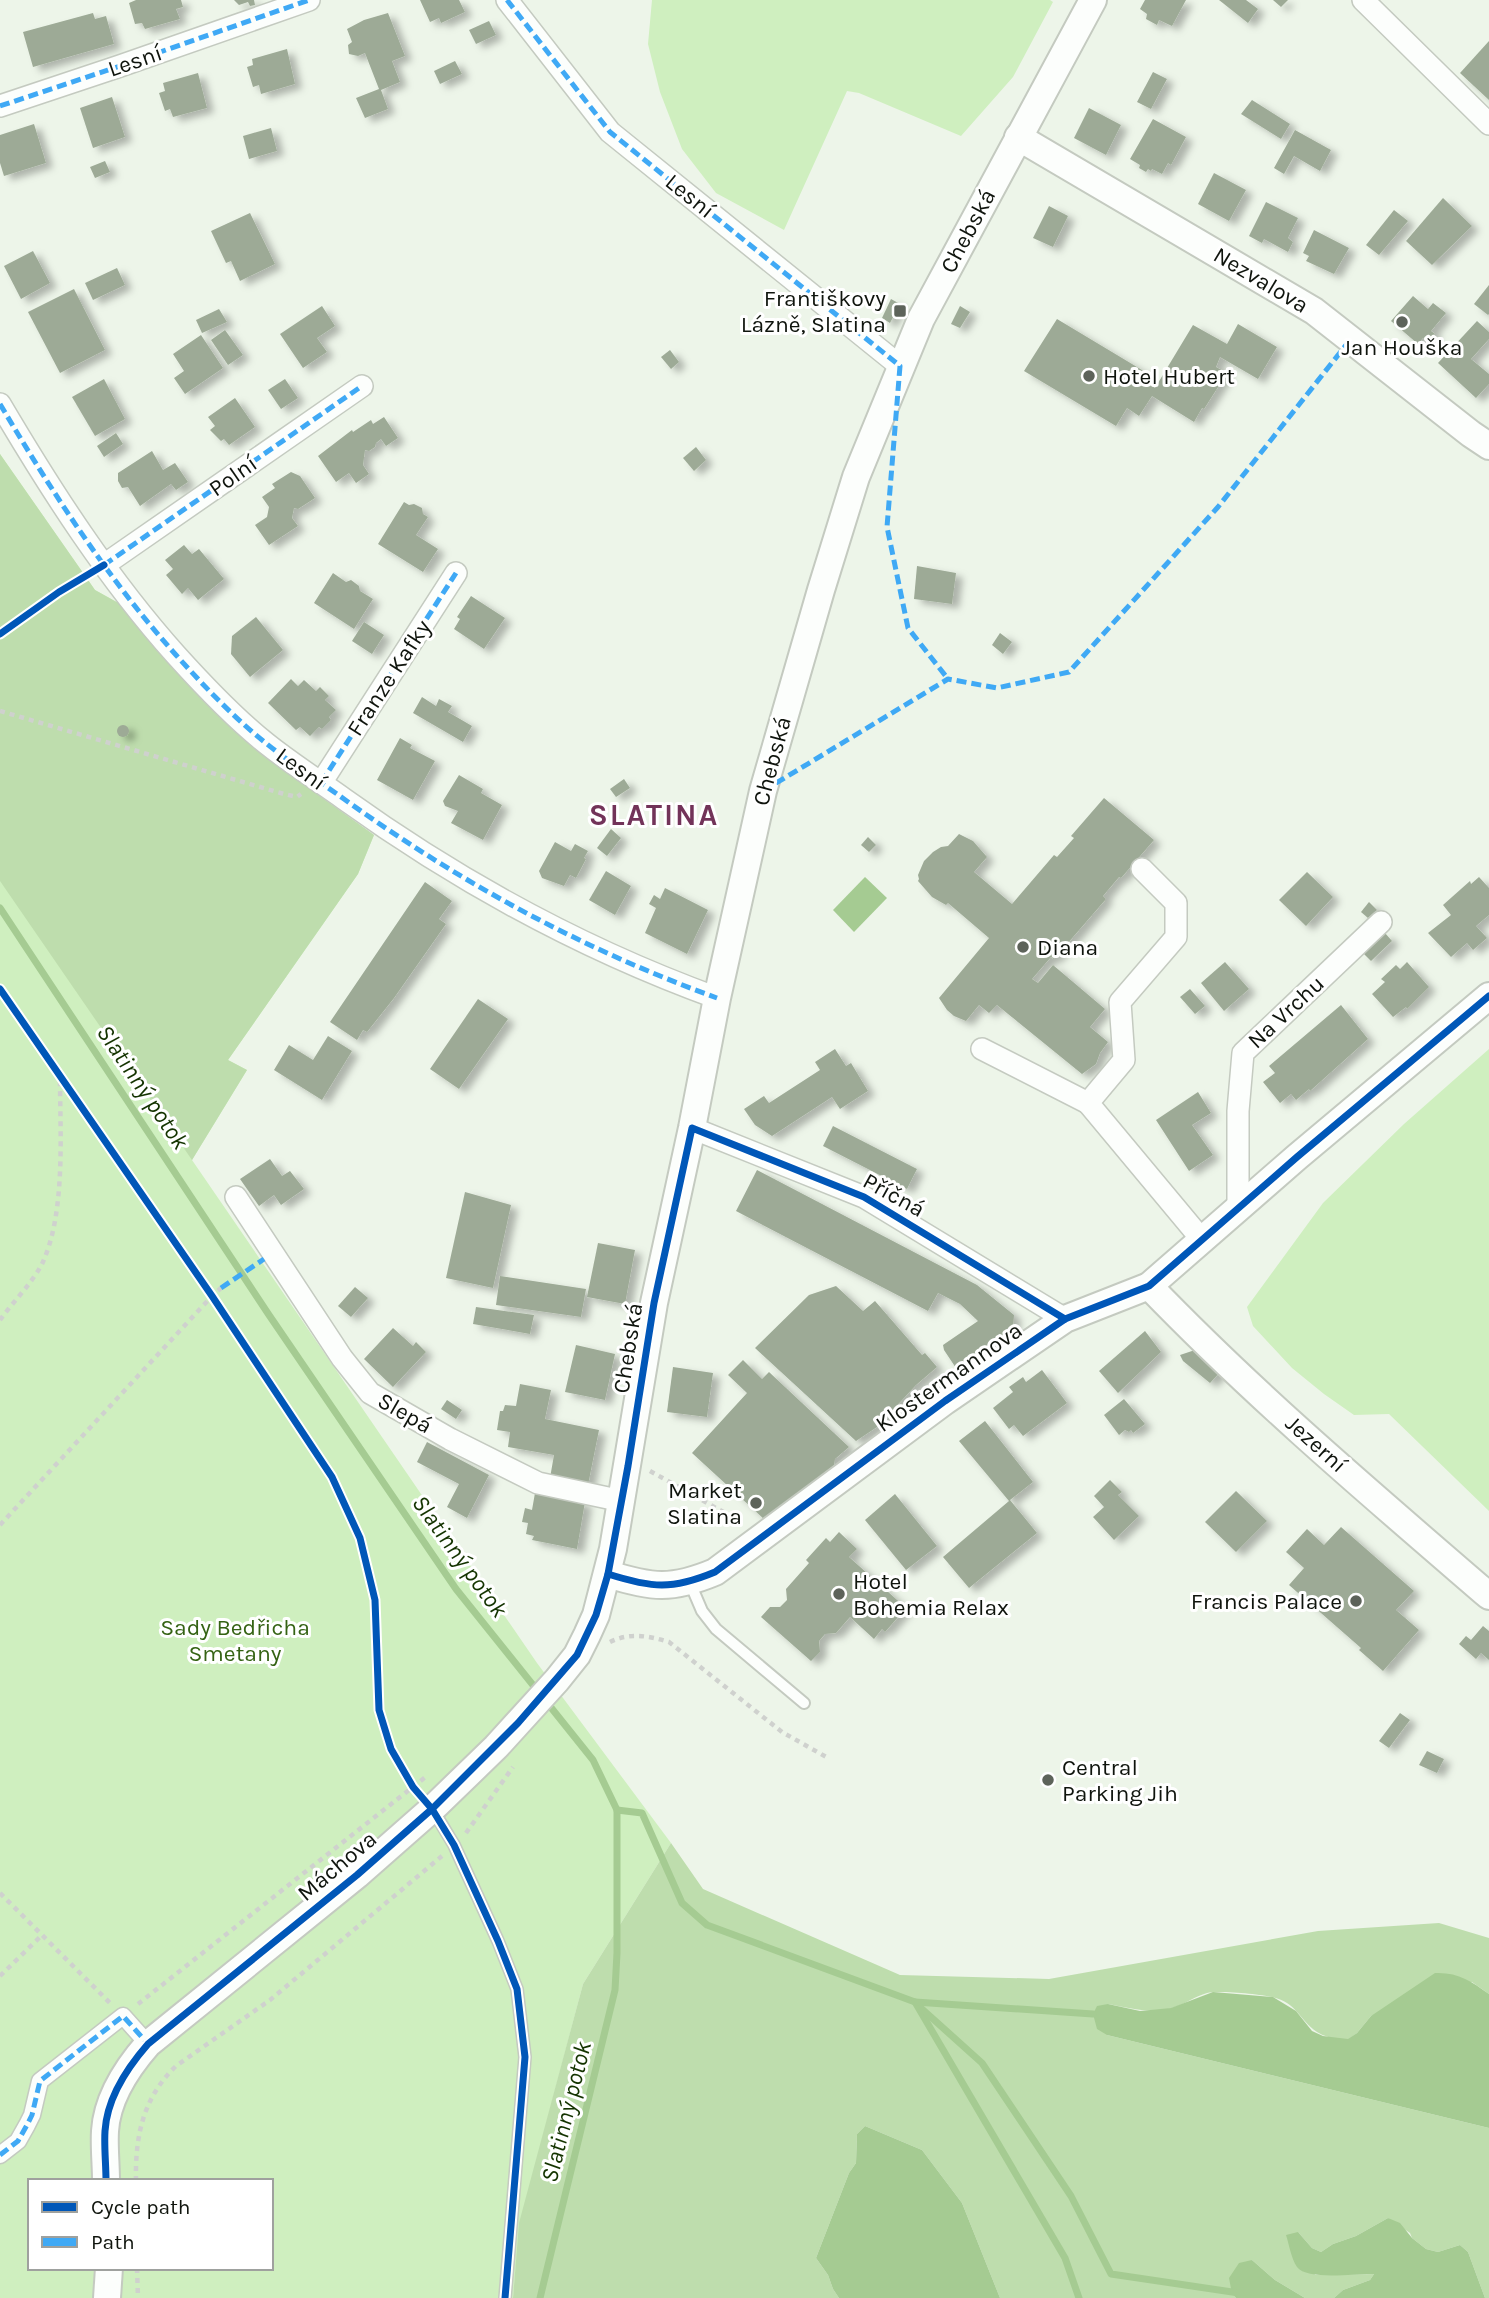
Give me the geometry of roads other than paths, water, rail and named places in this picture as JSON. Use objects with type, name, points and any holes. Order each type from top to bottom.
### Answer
[{"type":"street","name":"Lesní","points":[[0,106],[309,0]]},
{"type":"street","name":"Lesní","points":[[507,0],[610,132],[900,366]]},
{"type":"street","name":"Chebská","points":[[608,1574],[654,1303],[717,999],[763,791],[821,590],[856,477],[921,319],[1093,0]]},
{"type":"street","points":[[1363,0],[1489,124]]},
{"type":"street","name":"Nezvalova","points":[[1018,138],[1314,311],[1489,446]]},
{"type":"street","name":"Polní","points":[[104,565],[362,386]]},
{"type":"street","name":"Lesní","points":[[0,404],[32,458],[104,565],[176,656],[266,743],[388,831],[492,895],[649,974],[717,999]]},
{"type":"street","name":"Franze Kafky","points":[[321,783],[456,573]]},
{"type":"street","points":[[1088,1103],[1124,1060],[1120,1002],[1176,937],[1176,903],[1142,869]]},
{"type":"street","name":"Na Vrchu","points":[[1238,1209],[1238,1111],[1243,1053],[1381,922]]},
{"type":"street","name":"Klostermannova","points":[[608,1574],[635,1583],[662,1586],[690,1583],[715,1572],[945,1401],[1065,1319],[1149,1286],[1297,1157],[1489,996]]},
{"type":"street","points":[[982,1049],[1088,1103],[1203,1241]]},
{"type":"street","name":"Příčná","points":[[692,1128],[864,1197],[1065,1319]]},
{"type":"street","name":"Slepá","points":[[236,1197],[342,1358],[370,1393],[450,1439],[538,1483],[622,1501]]},
{"type":"street","name":"Jezerní","points":[[1149,1286],[1208,1347],[1489,1596]]},
{"type":"street","name":"Máchova","points":[[106,2179],[105,2130],[111,2104],[127,2071],[148,2044],[357,1875],[432,1809],[522,1719],[577,1654],[596,1615],[608,1574]]},
{"type":"street","points":[[0,2155],[18,2141],[27,2125],[40,2081],[123,2016],[148,2044]]},
{"type":"street","points":[[107,2298],[109,2270]]},
{"type":"lane","points":[[690,1583],[702,1611],[716,1629],[804,1703]]},
{"type":"lane","points":[[432,1809],[454,1845],[517,1989],[525,2057],[506,2298]]},
{"type":"waterway","name":"Slatinný potok","points":[[0,908],[269,1315],[456,1589],[593,1760],[617,1810],[615,1990],[540,2298]]},
{"type":"waterway","points":[[617,1810],[642,1813],[682,1903],[707,1925],[915,2002],[1065,2258],[1079,2298]]},
{"type":"waterway","points":[[915,2002],[1093,2014]]},
{"type":"waterway","points":[[922,2009],[982,2063],[1071,2196],[1111,2274],[1239,2293],[1244,2298]]},
{"type":"place","name":"Františkovy Lázně, Slatina","points":[[900,311]]},
{"type":"place","name":"Jan Houška","points":[[1402,322]]},
{"type":"place","name":"Hotel Hubert","points":[[1089,376]]},
{"type":"place","name":"Diana","points":[[1023,947]]},
{"type":"place","name":"Market Slatina","points":[[756,1503]]},
{"type":"place","name":"Hotel Bohemia Relax","points":[[839,1594]]},
{"type":"place","name":"Francis Palace","points":[[1356,1601]]},
{"type":"place","name":"Central Parking Jih","points":[[1048,1780]]},
{"type":"district","name":"SLATINA","points":[[654,815]]},
{"type":"park label","name":"Sady Bedřicha Smetany","points":[[235,1640]]}]
